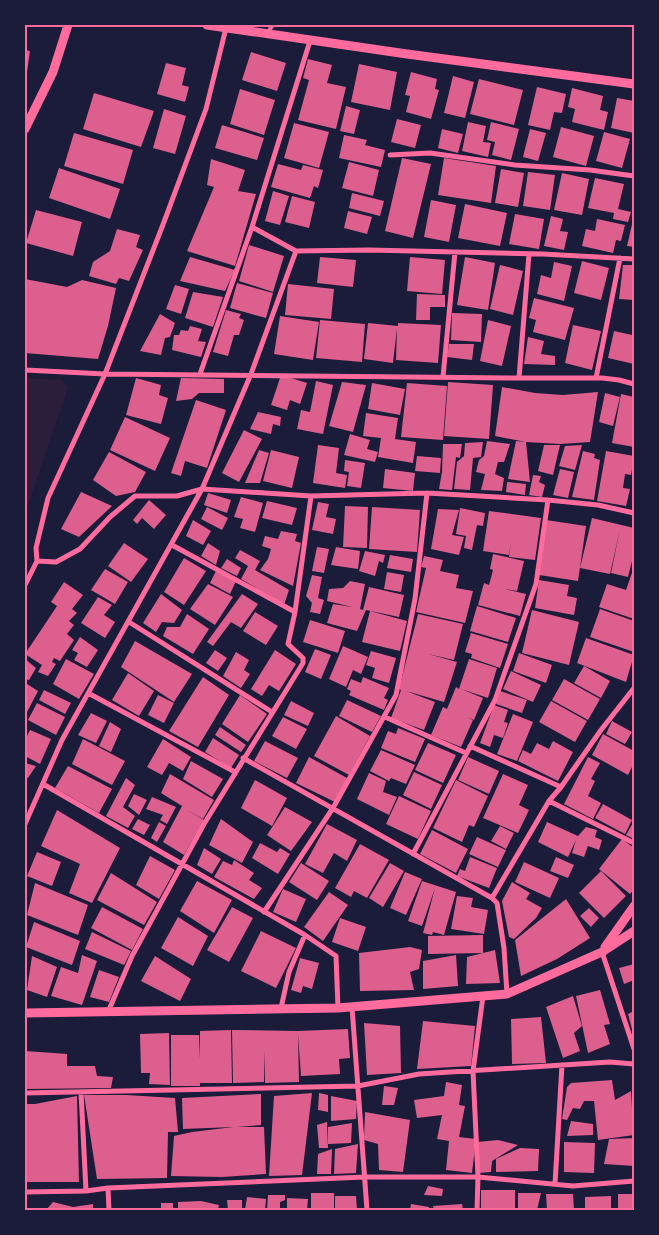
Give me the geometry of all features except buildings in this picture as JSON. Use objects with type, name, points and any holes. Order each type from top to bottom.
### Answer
[{"type":"street","points":[[25,129],[53,72],[68,25]]},
{"type":"street","points":[[207,25],[266,35],[634,84]]},
{"type":"street","points":[[25,585],[37,561],[36,548],[48,498],[105,374],[206,109],[226,28]]},
{"type":"street","points":[[200,374],[252,227],[310,41]]},
{"type":"street","points":[[390,155],[430,153],[515,165],[590,170],[634,176]]},
{"type":"street","points":[[252,227],[296,251],[455,252],[634,259]]},
{"type":"street","points":[[25,824],[62,740],[202,489],[251,374],[296,251]]},
{"type":"street","points":[[443,377],[455,252]]},
{"type":"street","points":[[519,378],[529,254]]},
{"type":"street","points":[[596,378],[620,258]]},
{"type":"street","points":[[25,370],[105,374],[596,378],[619,380],[634,384]]},
{"type":"street","points":[[37,561],[56,562],[80,549],[110,517],[135,496],[177,496],[202,489],[311,496],[427,493],[548,500],[598,505],[634,513]]},
{"type":"street","points":[[264,912],[334,808],[396,695],[415,599],[427,493]]},
{"type":"street","points":[[108,1012],[132,956],[182,864],[235,772],[303,663],[303,658],[288,644],[295,612],[311,496]]},
{"type":"street","points":[[413,854],[495,700],[536,584],[548,500]]},
{"type":"street","points":[[172,545],[295,612]]},
{"type":"street","points":[[129,622],[272,712]]},
{"type":"street","points":[[492,898],[549,801],[634,688]]},
{"type":"street","points":[[88,693],[235,772]]},
{"type":"street","points":[[385,717],[466,753]]},
{"type":"street","points":[[470,746],[561,787]]},
{"type":"street","points":[[244,758],[492,898],[497,903],[504,948],[507,994]]},
{"type":"street","points":[[43,784],[305,935],[336,956],[338,1008]]},
{"type":"street","points":[[549,801],[634,843]]},
{"type":"street","points":[[602,952],[634,906]]},
{"type":"street","points":[[25,1013],[338,1008],[507,994],[602,952],[634,931]]},
{"type":"street","points":[[281,1008],[289,972],[305,935]]},
{"type":"street","points":[[602,952],[634,1049]]},
{"type":"street","points":[[477,1210],[478,1177],[473,1071],[483,996]]},
{"type":"street","points":[[352,1006],[367,1210]]},
{"type":"street","points":[[25,1093],[358,1086],[419,1074],[610,1062],[634,1064]]},
{"type":"street","points":[[555,1184],[562,1065]]},
{"type":"street","points":[[81,1092],[86,1191]]},
{"type":"street","points":[[25,1192],[86,1191],[108,1188],[365,1177],[478,1177],[573,1186],[634,1181]]},
{"type":"street","points":[[108,1188],[109,1210]]},
{"type":"lane","points":[[266,35],[272,25]]},
{"type":"shaded area","points":[[25,378],[62,380],[68,388],[25,514]]}]
